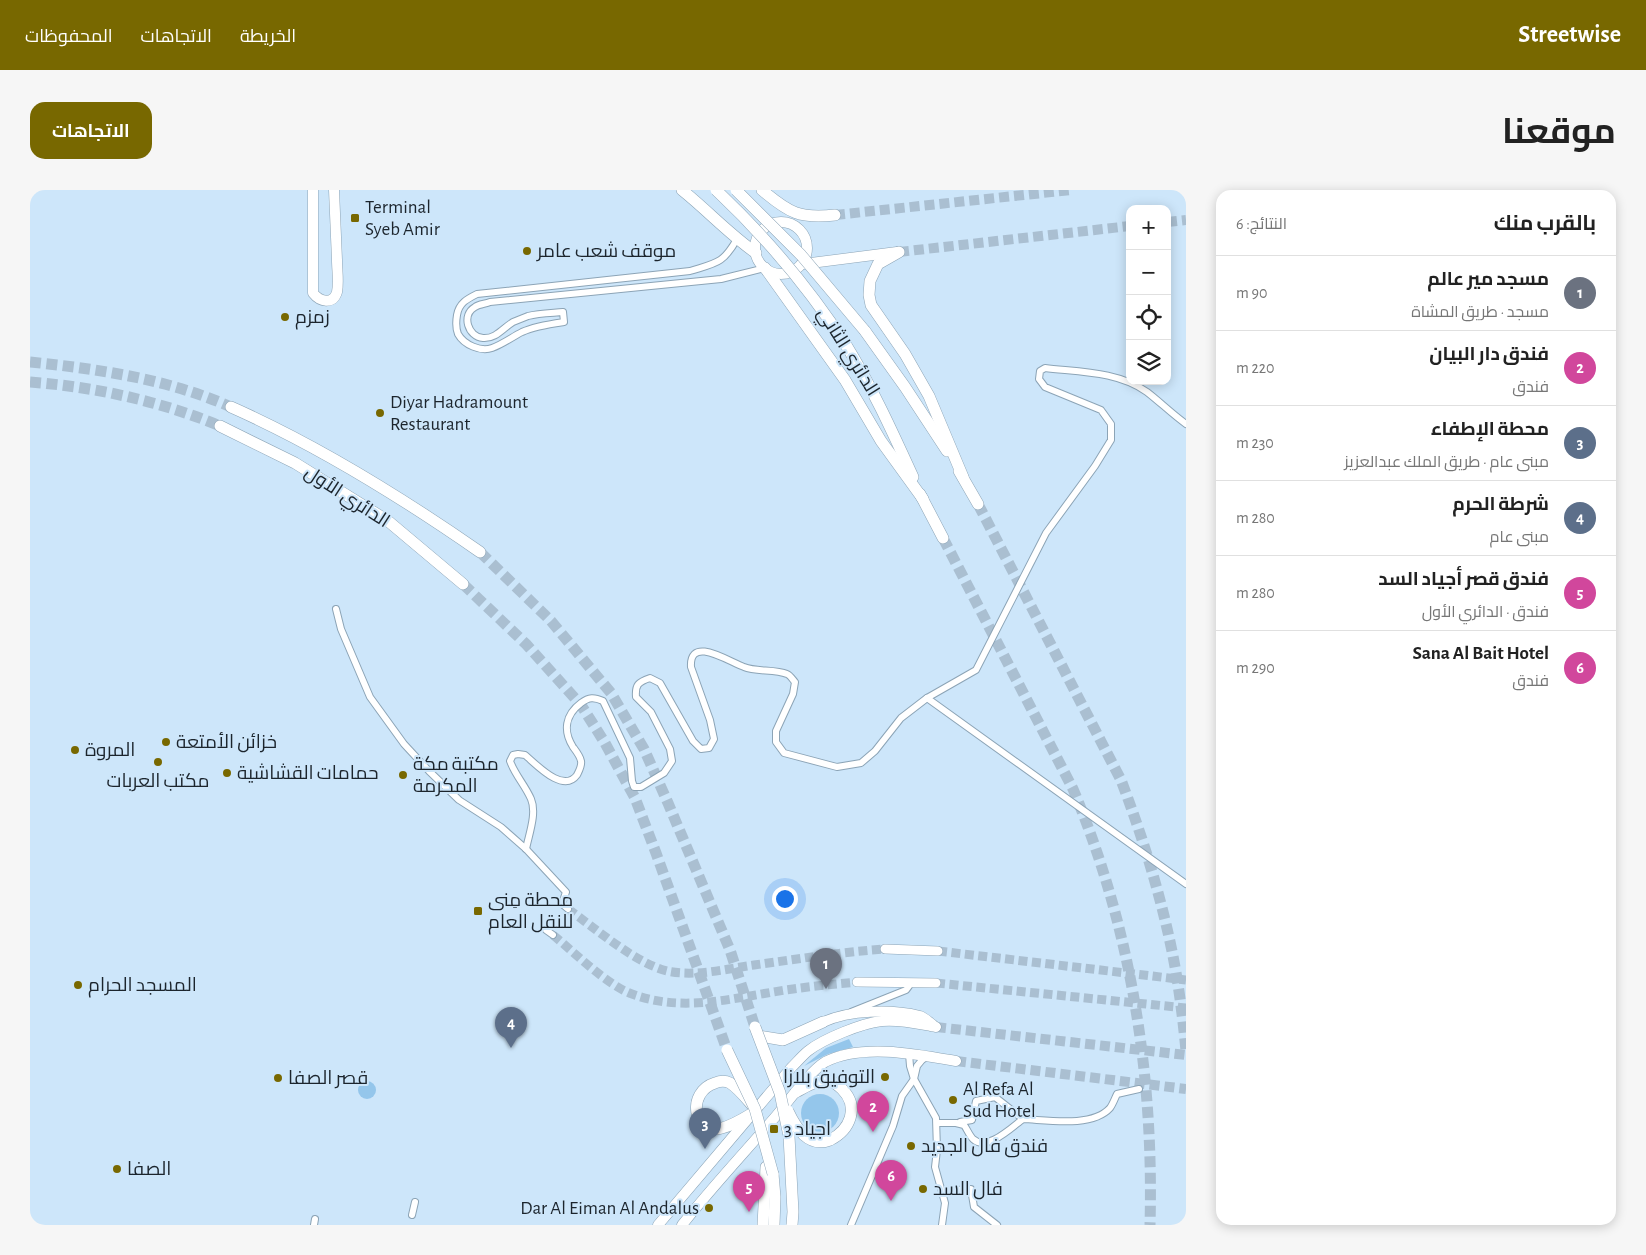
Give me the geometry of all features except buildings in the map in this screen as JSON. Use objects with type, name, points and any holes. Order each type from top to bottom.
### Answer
[{"type":"highway","points":[[682,190],[704,207],[738,239],[756,252]]},
{"type":"highway","name":"الدائري الثاني","points":[[716,190],[739,211],[786,263],[823,310],[846,345],[867,379],[943,538]]},
{"type":"highway","name":"الدائري الثاني","points":[[736,190],[801,255],[865,331],[905,386],[978,504]]},
{"type":"highway","points":[[762,190],[780,206],[802,216],[835,215]]},
{"type":"highway","points":[[899,252],[878,264],[870,281],[869,295],[871,305],[905,354],[929,396],[963,477]]},
{"type":"highway","points":[[765,268],[844,380],[881,441],[923,499]]},
{"type":"highway","name":"الدائري الأول","points":[[231,407],[279,428],[340,463],[424,513],[480,552]]},
{"type":"highway","name":"الدائري الأول","points":[[220,426],[295,463],[388,521],[463,584]]},
{"type":"highway","points":[[796,1092],[816,1082],[830,1081],[839,1086],[851,1101],[852,1114],[842,1134],[825,1142],[812,1141],[802,1135],[793,1122],[780,1092],[757,1031],[782,1040],[823,1022]]},
{"type":"highway","points":[[727,1050],[755,1110],[763,1139],[769,1170],[774,1222]]},
{"type":"highway","points":[[718,1082],[726,1082],[736,1088],[755,1110],[720,1129],[711,1128],[703,1124],[696,1108],[701,1092],[707,1086],[718,1082]]},
{"type":"highway","points":[[780,1092],[790,1136],[792,1225]]},
{"type":"highway","points":[[763,1225],[769,1170]]},
{"type":"main road","points":[[313,190],[313,293],[318,299],[324,301],[331,300],[337,293],[334,190]]},
{"type":"main road","points":[[791,224],[803,234],[806,242],[807,249],[802,264],[788,273],[772,272],[765,268],[758,259],[756,252],[755,245],[762,231],[776,223],[791,224],[835,215]]},
{"type":"main road","points":[[802,264],[899,252]]},
{"type":"main road","points":[[885,950],[938,951]]},
{"type":"main road","points":[[857,982],[936,983]]},
{"type":"main road","points":[[658,1225],[791,1068],[808,1051],[820,1043],[867,1024],[882,1021],[936,1027],[922,1017],[887,1012],[846,1015],[823,1022]]},
{"type":"main road","points":[[669,1212],[682,1224],[796,1092],[824,1063],[869,1051],[929,1056],[956,1061]]},
{"type":"street","points":[[738,239],[728,255],[718,263],[690,271],[477,294],[463,301],[458,311],[456,321],[458,334],[466,343],[479,348],[489,349],[522,332],[540,326],[564,322],[563,312],[530,316],[513,322],[494,337],[476,337],[469,331],[469,313],[475,306],[490,302],[720,278],[765,268]]},
{"type":"street","points":[[526,849],[532,824],[533,808],[531,800],[513,770],[510,761],[513,755],[524,755],[555,780],[567,781],[575,778],[580,770],[581,760],[569,740],[566,730],[568,721],[575,708],[586,699],[595,698],[603,701],[630,758],[634,787],[641,787],[664,773],[672,761],[670,749],[651,712],[636,697],[635,688],[640,681],[650,678],[660,684],[693,741],[701,749],[709,748],[714,739],[710,720],[690,667],[690,662],[694,655],[702,652],[716,653],[744,668],[787,674],[795,682],[793,694],[776,731],[776,742],[784,754],[837,767],[861,763],[875,751],[901,718],[927,698],[976,670],[1046,533],[1095,466],[1111,440],[1111,424],[1101,410],[1045,387],[1039,379],[1040,371],[1045,368],[1105,375],[1128,381],[1146,391],[1186,424]]},
{"type":"street","points":[[336,609],[341,629],[370,697],[404,744],[459,800],[501,827],[526,849],[566,892],[565,906]]},
{"type":"street","points":[[927,698],[1186,884]]},
{"type":"street","points":[[546,930],[553,935]]},
{"type":"street","points":[[846,1015],[858,1008],[906,990],[910,982]]},
{"type":"street","points":[[908,1054],[914,1079],[937,1123],[935,1167],[945,1203],[942,1225]]},
{"type":"street","points":[[851,1225],[893,1126],[902,1096],[914,1079],[917,1066],[929,1056]]},
{"type":"street","points":[[956,1123],[972,1120],[976,1101],[990,1097],[995,1097],[1023,1119],[1062,1122],[1089,1120],[1109,1108],[1117,1094],[1139,1089]]},
{"type":"street","points":[[937,1123],[964,1124],[973,1139],[980,1142],[1004,1135],[1023,1119]]},
{"type":"street","points":[[942,1191],[971,1189],[974,1207],[997,1225]]},
{"type":"street","points":[[412,1215],[415,1202]]},
{"type":"shaded area","points":[[849,1039],[853,1047],[828,1054],[804,1066],[826,1048]]},
{"type":"shaded area","points":[[363,1081],[371,1081],[376,1086],[374,1097],[363,1099],[358,1094],[358,1086]]},
{"type":"shaded area","points":[[820,1094],[834,1099],[839,1113],[834,1127],[820,1132],[806,1127],[801,1113],[806,1099]]},
{"type":"tunnel","points":[[835,215],[1071,190]]},
{"type":"tunnel","points":[[1171,222],[1186,220]]},
{"type":"tunnel","points":[[899,252],[1126,226]]},
{"type":"tunnel","points":[[30,362],[107,372],[158,382],[207,397],[231,407]]},
{"type":"tunnel","points":[[30,382],[79,387],[127,396],[174,409],[220,426]]},
{"type":"tunnel","points":[[978,504],[1121,780],[1144,845],[1163,911],[1177,979],[1186,1051]]},
{"type":"tunnel","points":[[943,538],[1073,789],[1093,841],[1110,894],[1124,948],[1143,1058],[1148,1113],[1150,1225]]},
{"type":"tunnel","points":[[480,552],[551,621],[611,693],[644,749],[730,950],[755,1027]]},
{"type":"tunnel","points":[[463,584],[526,644],[581,705],[605,743],[635,798],[727,1050]]},
{"type":"tunnel","points":[[568,909],[642,961],[655,967],[678,973],[710,972],[819,956],[885,949]]},
{"type":"tunnel","points":[[553,935],[612,984],[622,990],[652,1000],[672,1003],[712,1002],[801,988],[857,982]]},
{"type":"tunnel","points":[[938,951],[1186,980]]},
{"type":"tunnel","points":[[936,983],[1186,1008]]},
{"type":"tunnel","points":[[936,1027],[1186,1055]]},
{"type":"tunnel","points":[[956,1061],[1186,1089]]},
{"type":"place","name":"Terminal Syeb Amir","points":[[355,218]]},
{"type":"place","name":"موقف شعب عامر","points":[[527,251]]},
{"type":"place","name":"زمزم","points":[[285,317]]},
{"type":"place","name":"Diyar Hadramount Restaurant","points":[[380,413]]},
{"type":"place","name":"خزائن الأمتعة","points":[[166,742]]},
{"type":"place","name":"المروة","points":[[75,750]]},
{"type":"place","name":"مكتب العربات","points":[[158,762]]},
{"type":"place","name":"حمامات القشاشية","points":[[227,773]]},
{"type":"place","name":"مكتبة مكة المكرمة","points":[[403,775]]},
{"type":"place","name":"محطة مِنى للنقل العام","points":[[478,911]]},
{"type":"place","name":"المسجد الحرام","points":[[78,985]]},
{"type":"place","name":"مسجد مير عالم","points":[[826,989]]},
{"type":"place","name":"شرطة الحرم","points":[[511,1048]]},
{"type":"place","name":"التوفيق بلازا","points":[[885,1077]]},
{"type":"place","name":"قصر الصفا","points":[[278,1078]]},
{"type":"place","name":"Al Refa Al Sud Hotel","points":[[953,1100]]},
{"type":"place","name":"اجياد 3","points":[[774,1129]]},
{"type":"place","name":"فندق دار البيان","points":[[873,1132]]},
{"type":"place","name":"فندق فال الجديد","points":[[911,1146]]},
{"type":"place","name":"محطة الإطفاء","points":[[705,1149]]},
{"type":"place","name":"الصفا","points":[[117,1169]]},
{"type":"place","name":"فال السد","points":[[923,1189]]},
{"type":"place","name":"Sana Al Bait Hotel","points":[[891,1201]]},
{"type":"place","name":"Dar Al Eiman Al Andalus","points":[[709,1208]]},
{"type":"place","name":"فندق قصر أجياد السد","points":[[749,1212]]}]
